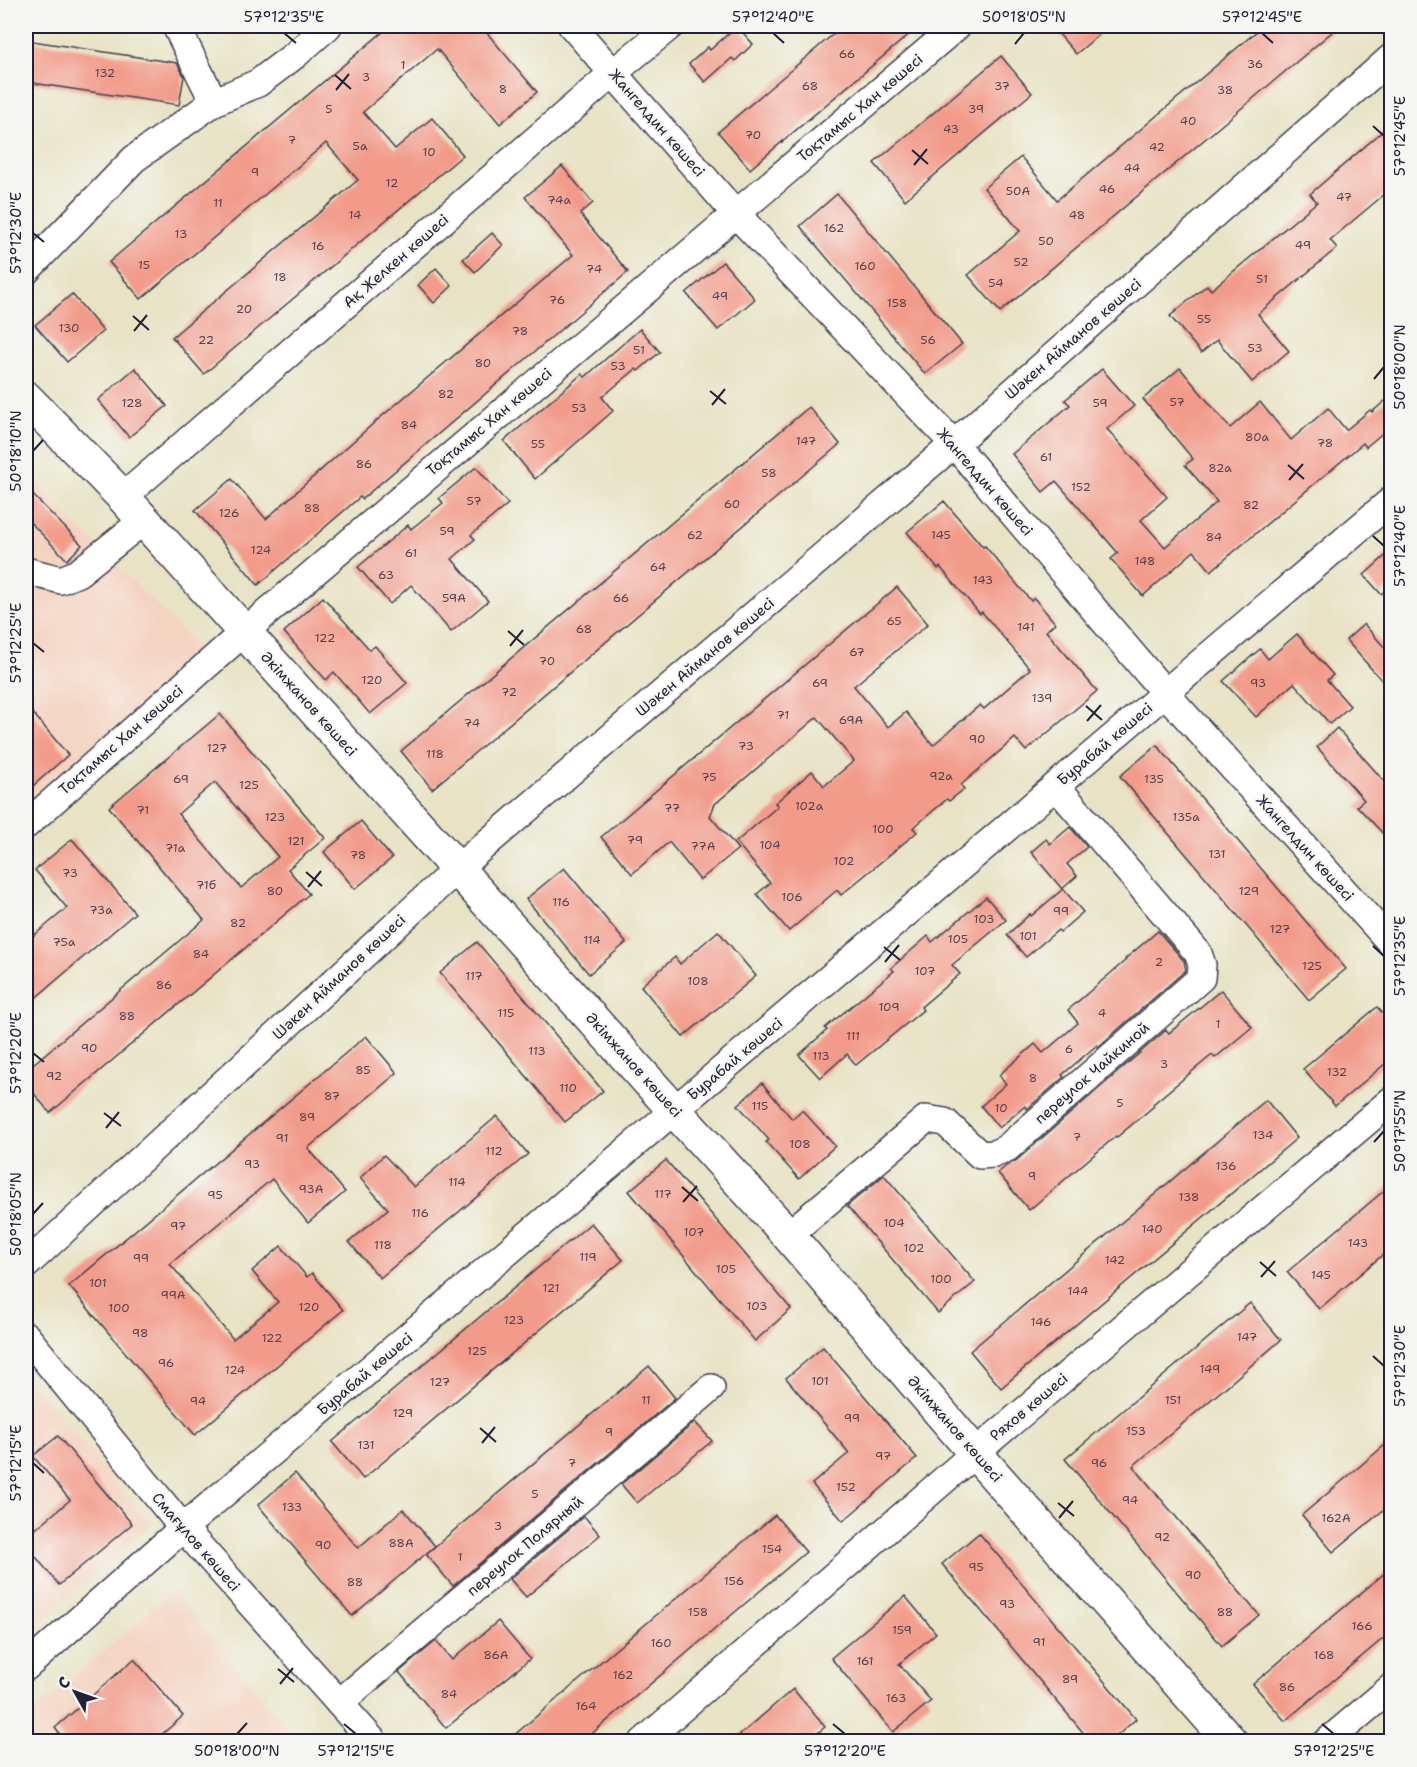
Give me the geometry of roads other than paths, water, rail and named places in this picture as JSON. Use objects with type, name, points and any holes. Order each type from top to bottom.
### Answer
[{"type":"main road","name":"Әкімжанов көшесі","points":[[26,398],[133,509],[789,1235],[975,1453],[1231,1742]]},
{"type":"street","points":[[176,26],[214,102]]},
{"type":"street","points":[[26,271],[134,159],[214,102],[258,83],[328,26]]},
{"type":"street","name":"Жангелдин көшесі","points":[[572,26],[735,213],[954,444],[1165,693],[1392,944]]},
{"type":"street","name":"Ақ Желкен көшесі","points":[[26,571],[61,580],[78,573],[133,509],[613,73],[670,26]]},
{"type":"street","name":"Тоқтамыс Хан көшесі","points":[[26,825],[244,632],[957,26]]},
{"type":"street","name":"Шәкен Айманов көшесі","points":[[26,1265],[458,868],[954,444],[1392,57]]},
{"type":"street","name":"Бурабай көшесі","points":[[26,1667],[183,1528],[1392,500]]},
{"type":"street","name":"переулок Чайкиной","points":[[789,1235],[926,1119],[945,1122],[980,1155],[994,1154],[1007,1148],[1201,978],[1202,965],[1198,953],[1056,786]]},
{"type":"street","name":"Ряхов көшесі","points":[[643,1742],[975,1453],[1392,1100]]},
{"type":"street","name":"Смағұлов көшесі","points":[[26,1336],[183,1528],[374,1742]]},
{"type":"street","name":"переулок Полярный","points":[[339,1703],[711,1388]]},
{"type":"street","points":[[1327,1742],[1392,1687]]}]
